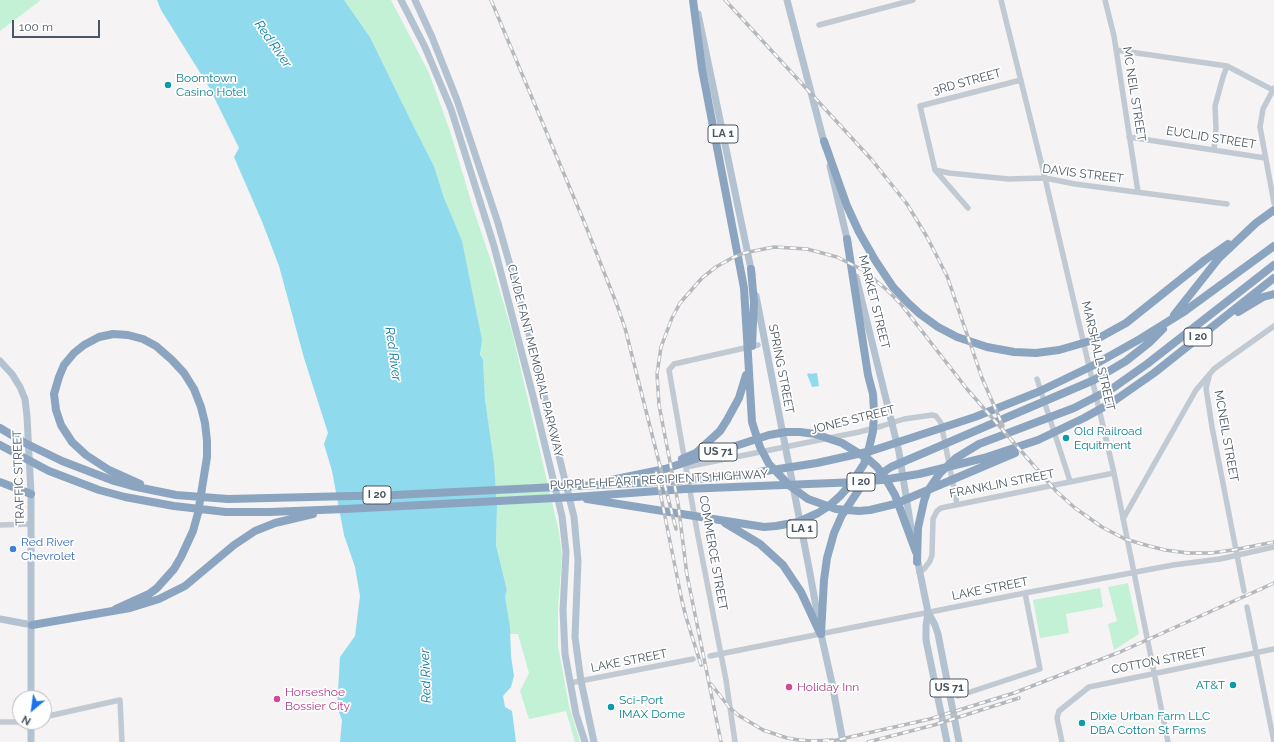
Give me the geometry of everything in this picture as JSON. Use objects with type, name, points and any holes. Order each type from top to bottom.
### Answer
[{"type":"highway","points":[[694,0],[702,69],[744,288],[752,422],[756,438],[765,456],[778,475],[794,490],[808,499],[827,506],[846,510],[870,510],[883,508],[909,498],[1022,450],[1038,440]]},
{"type":"highway","points":[[824,141],[842,193],[859,232],[893,287],[916,310],[938,327],[957,337],[987,348],[1014,352],[1042,352],[1075,346],[1097,339],[1126,323],[1205,260],[1239,238]]},
{"type":"highway","points":[[821,634],[824,580],[834,533],[842,515],[860,488],[891,467],[1088,383],[1126,361],[1150,342],[1164,328],[1210,269],[1239,238],[1274,210]]},
{"type":"highway","points":[[575,497],[754,526],[776,526],[798,522],[818,513],[840,496],[851,484],[864,464],[873,431],[874,412],[847,239]]},
{"type":"highway","name":"PURPLE HEART RECIPIENTS HIGHWAY","points":[[1,429],[50,455],[101,476],[132,486],[176,495],[228,499],[394,495],[676,481],[740,475],[817,463],[864,452],[943,428],[1002,407],[1070,377],[1119,352],[1185,311],[1274,246]]},
{"type":"highway","points":[[918,562],[918,528],[927,492],[940,473],[956,458],[971,448],[1074,408],[1125,380],[1157,357],[1274,265]]},
{"type":"highway","points":[[648,472],[696,453],[720,431],[734,408],[744,384],[752,346],[754,302],[751,268]]},
{"type":"highway","name":"PURPLE HEART RECIPIENTS HIGHWAY","points":[[0,445],[49,471],[99,490],[125,497],[174,506],[226,512],[345,509],[575,497],[685,489],[882,480],[954,467],[984,458],[1038,440],[1097,412],[1160,368],[1271,280]]},
{"type":"highway","points":[[1197,338],[1250,304],[1263,297],[1274,294]]},
{"type":"highway","points":[[116,609],[149,594],[157,588],[174,569],[181,557],[193,531],[198,513],[207,441],[201,406],[194,389],[184,373],[172,360],[156,346],[143,339],[128,335],[113,334],[99,338],[84,345],[74,353],[64,365],[54,394],[56,410],[61,425],[72,442],[86,455],[109,470],[154,490]]},
{"type":"highway","name":"US 71","points":[[577,486],[672,467],[770,435],[786,432],[815,434],[842,443],[857,451],[877,467],[888,482],[901,510],[916,552]]},
{"type":"highway","points":[[0,482],[31,494]]},
{"type":"highway","points":[[32,625],[116,609],[130,608],[159,599],[185,586],[234,545],[254,532],[276,523],[303,516],[345,509]]},
{"type":"highway","points":[[717,519],[760,544],[783,565],[801,592],[821,634]]},
{"type":"main road","name":"CLYDE FANT MEMORIAL PARKWAY","points":[[401,0],[425,47],[453,116],[494,246],[535,404],[562,516],[565,538],[566,574],[563,632],[565,654],[576,714],[585,742]]},
{"type":"main road","name":"CLYDE FANT MEMORIAL PARKWAY","points":[[415,0],[432,37],[457,100],[498,223],[525,318],[574,517],[578,546],[575,637],[581,681],[594,742]]},
{"type":"main road","name":"SPRING STREET","points":[[694,0],[751,268],[843,742]]},
{"type":"main road","name":"MARKET STREET","points":[[787,0],[824,141],[899,452],[919,572],[928,612],[938,634],[959,742]]},
{"type":"main road","name":"TRAFFIC STREET","points":[[0,361],[12,374],[25,400],[28,416],[31,494],[31,690]]},
{"type":"main road","name":"MARKET STREET","points":[[928,612],[926,640],[947,742]]},
{"type":"main road","points":[[0,619],[32,625]]},
{"type":"main road","points":[[31,730],[31,742]]},
{"type":"street","points":[[819,25],[898,2],[913,0]]},
{"type":"street","name":"MARSHALL STREET","points":[[1001,0],[1045,178],[1114,473],[1168,742]]},
{"type":"street","name":"MC NEIL STREET","points":[[1105,0],[1116,50],[1138,192]]},
{"type":"street","points":[[1116,50],[1227,66],[1273,89],[1263,108],[1260,118],[1261,136],[1274,203]]},
{"type":"street","points":[[1214,150],[1216,106],[1223,76],[1227,66]]},
{"type":"street","name":"3RD STREET","points":[[935,170],[920,106],[1021,80]]},
{"type":"street","name":"EUCLID STREET","points":[[1129,137],[1265,158]]},
{"type":"street","points":[[935,170],[968,208]]},
{"type":"street","name":"DAVIS STREET","points":[[935,170],[949,173],[1008,178],[1045,178],[1227,204]]},
{"type":"street","points":[[1123,519],[1196,390],[1214,370],[1273,327]]},
{"type":"street","name":"COMMERCE STREET","points":[[735,742],[721,654],[696,531],[669,368],[674,364],[758,345]]},
{"type":"street","name":"MCNEIL STREET","points":[[1214,370],[1207,384],[1207,393],[1212,427],[1237,555]]},
{"type":"street","points":[[1037,379],[1070,481]]},
{"type":"street","name":"JONES STREET","points":[[686,467],[866,430],[904,419],[932,415],[936,416],[941,423],[957,504]]},
{"type":"street","name":"FRANKLIN STREET","points":[[919,572],[924,570],[930,561],[932,555],[935,515],[941,508],[1114,473]]},
{"type":"street","points":[[0,525],[31,524]]},
{"type":"street","name":"LAKE STREET","points":[[710,656],[1025,593],[1173,565],[1220,559],[1274,547]]},
{"type":"street","points":[[1237,555],[1244,591]]},
{"type":"street","points":[[958,696],[1040,669],[1025,593]]},
{"type":"street","points":[[1247,607],[1274,742]]},
{"type":"street","name":"COTTON STREET","points":[[1062,742],[1058,713],[1060,708],[1089,687],[1274,649]]},
{"type":"street","name":"LAKE STREET","points":[[570,683],[693,659]]},
{"type":"street","points":[[52,715],[120,700],[122,742]]},
{"type":"street","points":[[0,722],[12,722]]},
{"type":"green space","points":[[0,0],[41,0],[0,31]]},
{"type":"green space","points":[[344,0],[391,0],[429,73],[450,131],[512,332],[559,532],[562,555],[558,608],[558,646],[569,706],[580,742],[575,742],[566,711],[529,719],[520,691],[529,673],[518,634],[510,634],[505,596],[507,589],[496,545],[497,506],[494,466],[485,399],[483,364],[444,198],[434,166],[370,37]]},
{"type":"green space","points":[[1128,583],[1139,634],[1114,650],[1108,624],[1117,621],[1108,587]]},
{"type":"green space","points":[[1100,588],[1103,607],[1066,614],[1069,633],[1040,638],[1033,600]]},
{"type":"water","name":"Red River","points":[[157,0],[344,0],[370,37],[434,166],[444,198],[462,241],[482,340],[480,354],[483,360],[485,399],[494,463],[497,506],[496,545],[507,590],[505,596],[510,628],[511,656],[514,676],[511,687],[503,696],[505,707],[512,711],[516,742],[340,742],[342,720],[337,707],[340,657],[355,636],[360,596],[355,567],[344,535],[332,471],[324,444],[328,433],[304,358],[279,266],[263,224],[234,157],[239,148],[209,87],[161,10]]},
{"type":"water","points":[[817,373],[819,386],[812,387],[807,374]]},
{"type":"railway","points":[[491,0],[585,224],[617,305],[625,328],[676,529]]},
{"type":"railway","points":[[725,0],[872,160],[907,204],[927,237],[947,276],[982,378],[1003,426]]},
{"type":"railway","points":[[687,575],[678,503],[659,405],[657,374],[661,347],[672,318],[680,303],[702,278],[716,267],[732,258],[744,253],[774,247],[807,249],[837,257],[863,270],[887,290],[900,303],[967,389],[1056,491],[1075,508],[1102,527],[1125,539],[1165,550],[1188,553],[1211,553],[1274,542]]},
{"type":"railway","points":[[656,472],[682,601],[701,665]]},
{"type":"railway","points":[[686,570],[721,742]]},
{"type":"railway","points":[[828,742],[930,719],[1014,693],[1120,652],[1274,583]]},
{"type":"railway","points":[[711,684],[729,707],[738,715],[763,730],[787,738],[799,740],[833,740]]},
{"type":"railway","points":[[868,742],[934,725],[1019,698]]},
{"type":"place","name":"Boomtown Casino Hotel","points":[[168,85]]},
{"type":"place","name":"Old Railroad Equitment","points":[[1066,438]]},
{"type":"place","name":"Red River Chevrolet","points":[[13,549]]},
{"type":"place","name":"AT&T","points":[[1233,685]]},
{"type":"place","name":"Holiday Inn","points":[[789,687]]},
{"type":"place","name":"Horseshoe Bossier City","points":[[277,699]]},
{"type":"place","name":"Sci-Port IMAX Dome","points":[[611,707]]},
{"type":"place","name":"Dixie Urban Farm LLC DBA Cotton St Farms","points":[[1082,723]]}]
